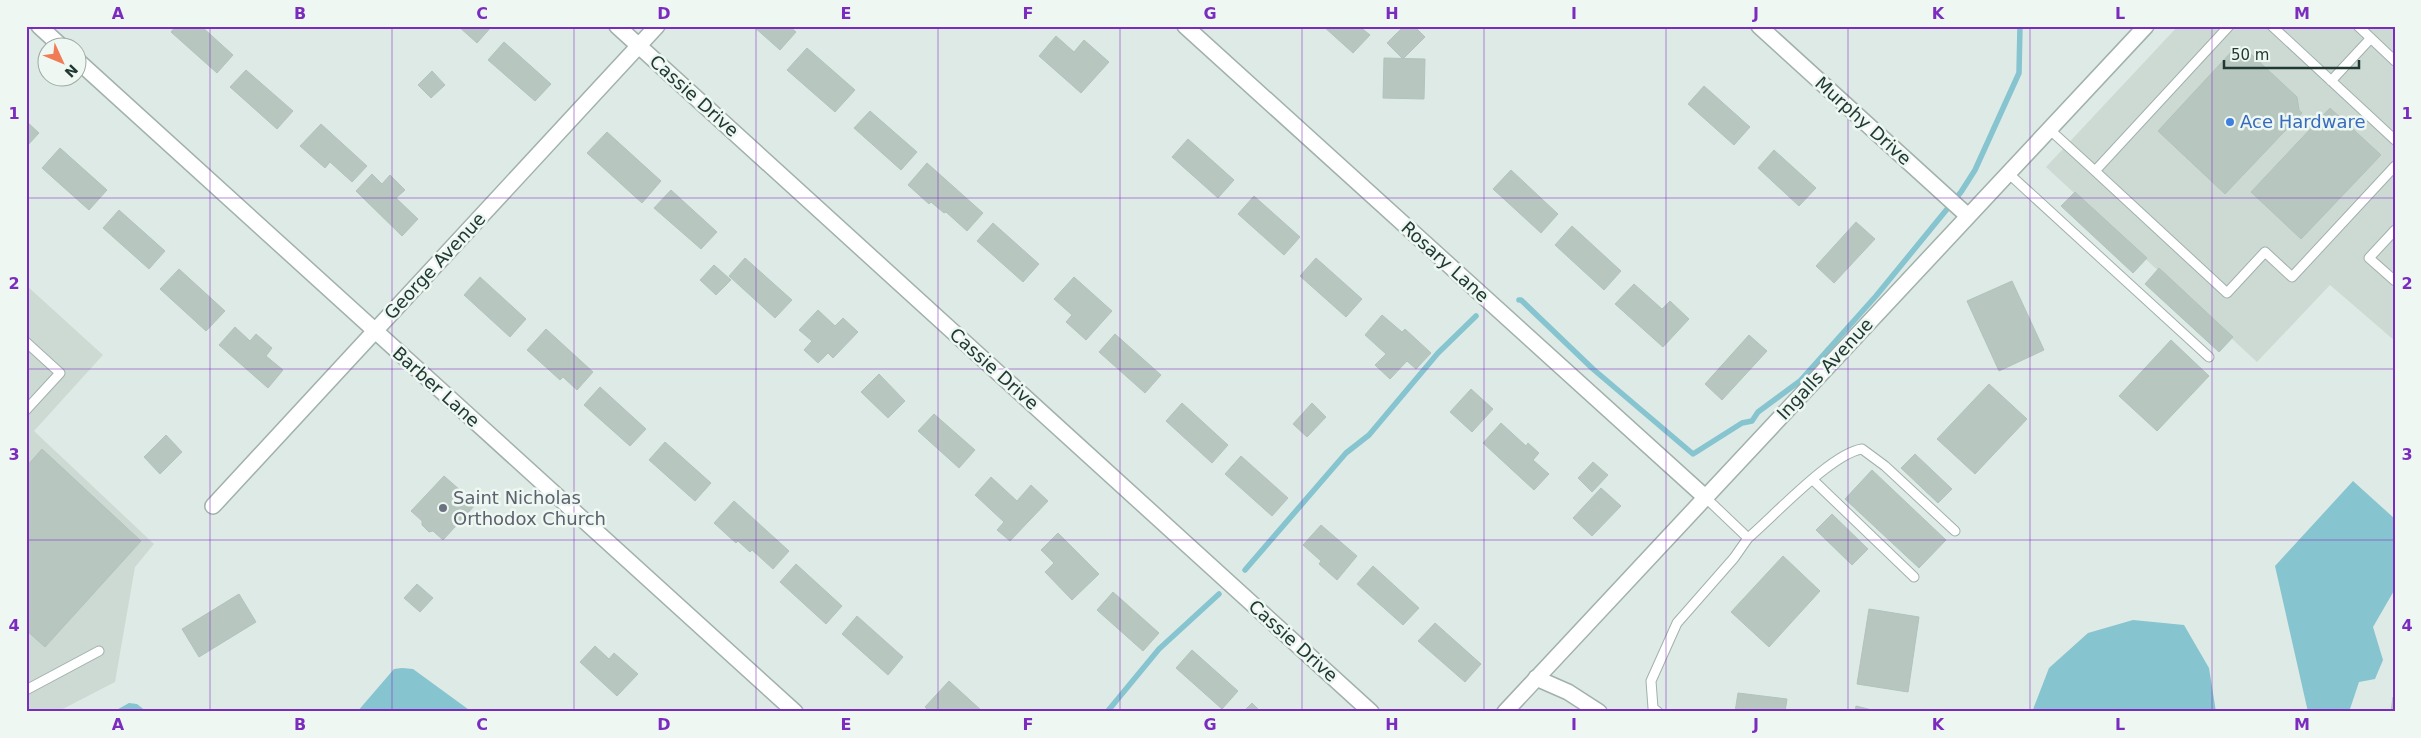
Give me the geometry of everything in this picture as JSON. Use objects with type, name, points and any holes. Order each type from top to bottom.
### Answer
[{"type":"street","points":[[39,26],[52,38]]},
{"type":"street","name":"Cassie Drive","points":[[617,26],[1371,712]]},
{"type":"street","name":"George Avenue","points":[[213,506],[657,26]]},
{"type":"street","name":"Rosary Lane","points":[[1185,26],[1705,497]]},
{"type":"street","name":"Murphy Drive","points":[[1759,26],[1968,216]]},
{"type":"street","name":"Ingalls Avenue","points":[[1505,712],[2146,26]]},
{"type":"street","name":"Barber Lane","points":[[88,70],[795,712]]},
{"type":"street","points":[[1536,678],[1568,692],[1599,712]]},
{"type":"lane","points":[[2095,171],[2229,26]]},
{"type":"lane","points":[[2272,26],[2395,140]]},
{"type":"lane","points":[[2358,26],[2395,61]]},
{"type":"lane","points":[[2331,81],[2371,38]]},
{"type":"lane","points":[[2049,130],[2227,293],[2265,252],[2292,277],[2395,166]]},
{"type":"lane","points":[[2008,173],[2209,357]]},
{"type":"lane","points":[[2395,230],[2370,258],[2395,281]]},
{"type":"lane","points":[[26,342],[60,373],[26,410]]},
{"type":"lane","points":[[1658,712],[1653,708],[1651,681],[1677,622],[1734,558],[1748,538],[1813,480],[1852,450],[1862,449],[1885,466],[1955,531]]},
{"type":"lane","points":[[1813,480],[1914,577]]},
{"type":"lane","points":[[1705,497],[1748,538]]},
{"type":"lane","points":[[26,690],[99,651]]},
{"type":"shaded area","points":[[2178,26],[2395,26],[2395,341],[2330,285],[2257,362],[2046,167]]},
{"type":"shaded area","points":[[26,285],[103,355],[34,431],[154,544],[135,567],[115,682],[57,712],[26,712]]},
{"type":"water","points":[[2353,481],[2395,519],[2395,589],[2373,627],[2383,660],[2375,679],[2359,682],[2349,712],[2308,712],[2275,566]]},
{"type":"water","points":[[2133,620],[2184,625],[2209,668],[2216,712],[2032,712],[2049,668],[2088,633]]},
{"type":"water","points":[[394,669],[413,669],[472,712],[357,712]]},
{"type":"water","points":[[129,703],[137,704],[147,712],[113,712]]},
{"type":"building","points":[[176,26],[201,26],[233,55],[217,73],[171,32]]},
{"type":"building","points":[[458,26],[492,26],[477,43]]},
{"type":"building","points":[[753,26],[789,26],[796,32],[780,50]]},
{"type":"building","points":[[1323,26],[1359,26],[1370,35],[1353,53]]},
{"type":"building","points":[[1404,26],[1414,26],[1425,37],[1403,59],[1387,43]]},
{"type":"building","points":[[1056,36],[1074,52],[1084,40],[1109,62],[1081,93],[1039,56]]},
{"type":"building","points":[[504,42],[551,84],[535,101],[488,60]]},
{"type":"building","points":[[807,48],[855,90],[835,112],[787,70]]},
{"type":"building","name":"Ace Hardware","points":[[2234,49],[2238,53],[2251,54],[2297,97],[2299,110],[2302,113],[2225,194],[2158,131]]},
{"type":"building","points":[[1384,58],[1425,59],[1424,99],[1383,98]]},
{"type":"building","points":[[246,70],[293,111],[277,129],[230,87]]},
{"type":"building","points":[[432,71],[445,85],[431,98],[418,85]]},
{"type":"building","points":[[1704,86],[1750,127],[1734,145],[1688,104]]},
{"type":"building","points":[[2330,108],[2381,155],[2301,239],[2251,192]]},
{"type":"building","points":[[870,111],[917,152],[901,170],[854,128]]},
{"type":"building","points":[[26,121],[39,133],[26,147]]},
{"type":"building","points":[[321,124],[367,166],[352,182],[330,162],[325,168],[300,146]]},
{"type":"building","points":[[607,132],[661,181],[642,203],[587,153]]},
{"type":"building","points":[[1188,139],[1234,180],[1218,198],[1172,157]]},
{"type":"building","points":[[60,148],[107,190],[89,210],[42,168]]},
{"type":"building","points":[[1774,150],[1816,188],[1799,206],[1758,168]]},
{"type":"building","points":[[927,163],[983,213],[967,231],[946,212],[944,213],[931,202],[929,204],[908,185]]},
{"type":"building","points":[[1511,170],[1558,214],[1541,233],[1493,189]]},
{"type":"building","points":[[372,174],[382,184],[390,175],[405,190],[396,198],[418,219],[402,236],[356,191]]},
{"type":"building","points":[[671,190],[717,232],[701,249],[654,208]]},
{"type":"building","points":[[2075,192],[2147,258],[2133,273],[2061,206]]},
{"type":"building","points":[[1254,196],[1300,237],[1284,255],[1238,214]]},
{"type":"building","points":[[119,210],[165,251],[149,269],[103,228]]},
{"type":"building","points":[[1856,222],[1875,239],[1834,283],[1816,266]]},
{"type":"building","points":[[993,223],[1039,264],[1023,282],[977,241]]},
{"type":"building","points":[[1572,226],[1621,271],[1604,290],[1555,245]]},
{"type":"building","points":[[745,258],[792,300],[775,318],[729,276]]},
{"type":"building","points":[[1316,258],[1362,299],[1346,317],[1300,276]]},
{"type":"building","points":[[714,265],[731,280],[716,295],[700,280]]},
{"type":"building","points":[[2159,268],[2233,337],[2219,352],[2145,284]]},
{"type":"building","points":[[179,269],[225,311],[206,331],[160,289]]},
{"type":"building","points":[[480,277],[526,319],[510,337],[464,295]]},
{"type":"building","points":[[1074,277],[1112,311],[1086,340],[1066,322],[1072,315],[1054,299]]},
{"type":"building","points":[[2012,281],[2044,350],[1999,371],[1967,301]]},
{"type":"building","points":[[1634,284],[1662,309],[1670,301],[1689,319],[1663,347],[1615,304]]},
{"type":"building","points":[[818,310],[835,326],[843,318],[858,332],[833,358],[828,353],[818,363],[804,350],[812,341],[799,330]]},
{"type":"building","points":[[1382,315],[1402,332],[1405,329],[1431,353],[1416,369],[1407,361],[1390,379],[1375,365],[1386,354],[1365,335]]},
{"type":"building","points":[[235,327],[250,341],[256,334],[272,348],[266,356],[283,370],[268,388],[219,345]]},
{"type":"building","points":[[546,329],[593,372],[577,390],[563,377],[560,380],[527,350]]},
{"type":"building","points":[[1115,334],[1161,375],[1145,393],[1099,352]]},
{"type":"building","points":[[1749,335],[1767,351],[1722,400],[1705,384]]},
{"type":"building","points":[[2171,340],[2209,376],[2157,431],[2119,396]]},
{"type":"building","points":[[879,374],[905,401],[888,418],[861,392]]},
{"type":"building","points":[[1989,384],[2027,419],[1975,474],[1937,439]]},
{"type":"building","points":[[600,387],[646,429],[630,446],[584,405]]},
{"type":"building","points":[[1471,389],[1493,409],[1472,432],[1450,412]]},
{"type":"building","points":[[1182,403],[1228,445],[1212,463],[1166,421]]},
{"type":"building","points":[[1312,403],[1326,417],[1307,437],[1293,424]]},
{"type":"building","points":[[934,414],[975,450],[959,468],[918,431]]},
{"type":"building","points":[[1501,423],[1526,446],[1528,443],[1539,453],[1533,460],[1549,474],[1534,490],[1483,443]]},
{"type":"building","points":[[166,435],[182,452],[160,474],[144,457]]},
{"type":"building","points":[[665,442],[711,483],[695,501],[649,460]]},
{"type":"building","points":[[42,449],[141,541],[45,647],[26,630],[26,467]]},
{"type":"building","points":[[1915,454],[1952,489],[1938,503],[1901,468]]},
{"type":"building","points":[[1241,456],[1288,498],[1272,516],[1225,474]]},
{"type":"building","points":[[1593,462],[1608,475],[1592,492],[1578,478]]},
{"type":"building","points":[[1872,470],[1946,540],[1919,568],[1845,499]]},
{"type":"building","name":"Saint Nicholas Orthodox Church","points":[[444,476],[476,504],[443,540],[433,531],[429,532],[422,525],[422,521],[411,511]]},
{"type":"building","points":[[991,477],[1017,501],[1031,485],[1048,501],[1010,541],[997,530],[1004,522],[975,495]]},
{"type":"building","points":[[1601,488],[1621,506],[1592,536],[1573,518]]},
{"type":"building","points":[[734,501],[789,551],[773,569],[752,550],[750,552],[738,541],[736,543],[714,523]]},
{"type":"building","points":[[1832,514],[1868,549],[1852,565],[1816,530]]},
{"type":"building","points":[[1321,525],[1357,556],[1337,580],[1319,564],[1321,561],[1303,545]]},
{"type":"building","points":[[1058,533],[1099,574],[1072,600],[1045,572],[1054,563],[1041,550]]},
{"type":"building","points":[[1783,556],[1820,591],[1769,647],[1731,612]]},
{"type":"building","points":[[796,564],[842,606],[826,624],[780,582]]},
{"type":"building","points":[[1373,566],[1419,608],[1403,625],[1357,584]]},
{"type":"building","points":[[417,584],[433,598],[420,612],[404,598]]},
{"type":"building","points":[[1113,592],[1159,633],[1143,651],[1097,610]]},
{"type":"building","points":[[239,594],[256,622],[199,657],[182,629]]},
{"type":"building","points":[[1869,609],[1919,617],[1908,692],[1857,684]]},
{"type":"building","points":[[857,616],[903,657],[888,675],[842,634]]},
{"type":"building","points":[[1435,623],[1481,664],[1465,682],[1418,641]]},
{"type":"building","points":[[595,646],[609,659],[614,653],[638,674],[617,696],[580,662]]},
{"type":"building","points":[[1192,650],[1238,691],[1222,709],[1176,668]]},
{"type":"building","points":[[949,681],[982,711],[930,712],[925,707]]},
{"type":"building","points":[[1738,693],[1787,699],[1785,712],[1735,712]]},
{"type":"building","points":[[2393,697],[2395,697],[2395,712],[2391,712]]},
{"type":"building","points":[[1252,703],[1261,712],[1243,712]]},
{"type":"building","points":[[1856,706],[1880,712],[1855,712]]},
{"type":"waterway","points":[[1519,300],[1593,369],[1693,454],[1742,423],[1752,421],[1758,412],[1800,381],[1876,296],[1961,192],[1975,170],[2019,73],[2020,26]]},
{"type":"waterway","points":[[1245,570],[1346,453],[1369,435],[1438,353],[1476,316]]},
{"type":"waterway","points":[[1107,712],[1159,649],[1219,594]]},
{"type":"place","name":"Ace Hardware","points":[[2230,122]]},
{"type":"place","name":"Saint Nicholas Orthodox Church","points":[[443,508]]}]
